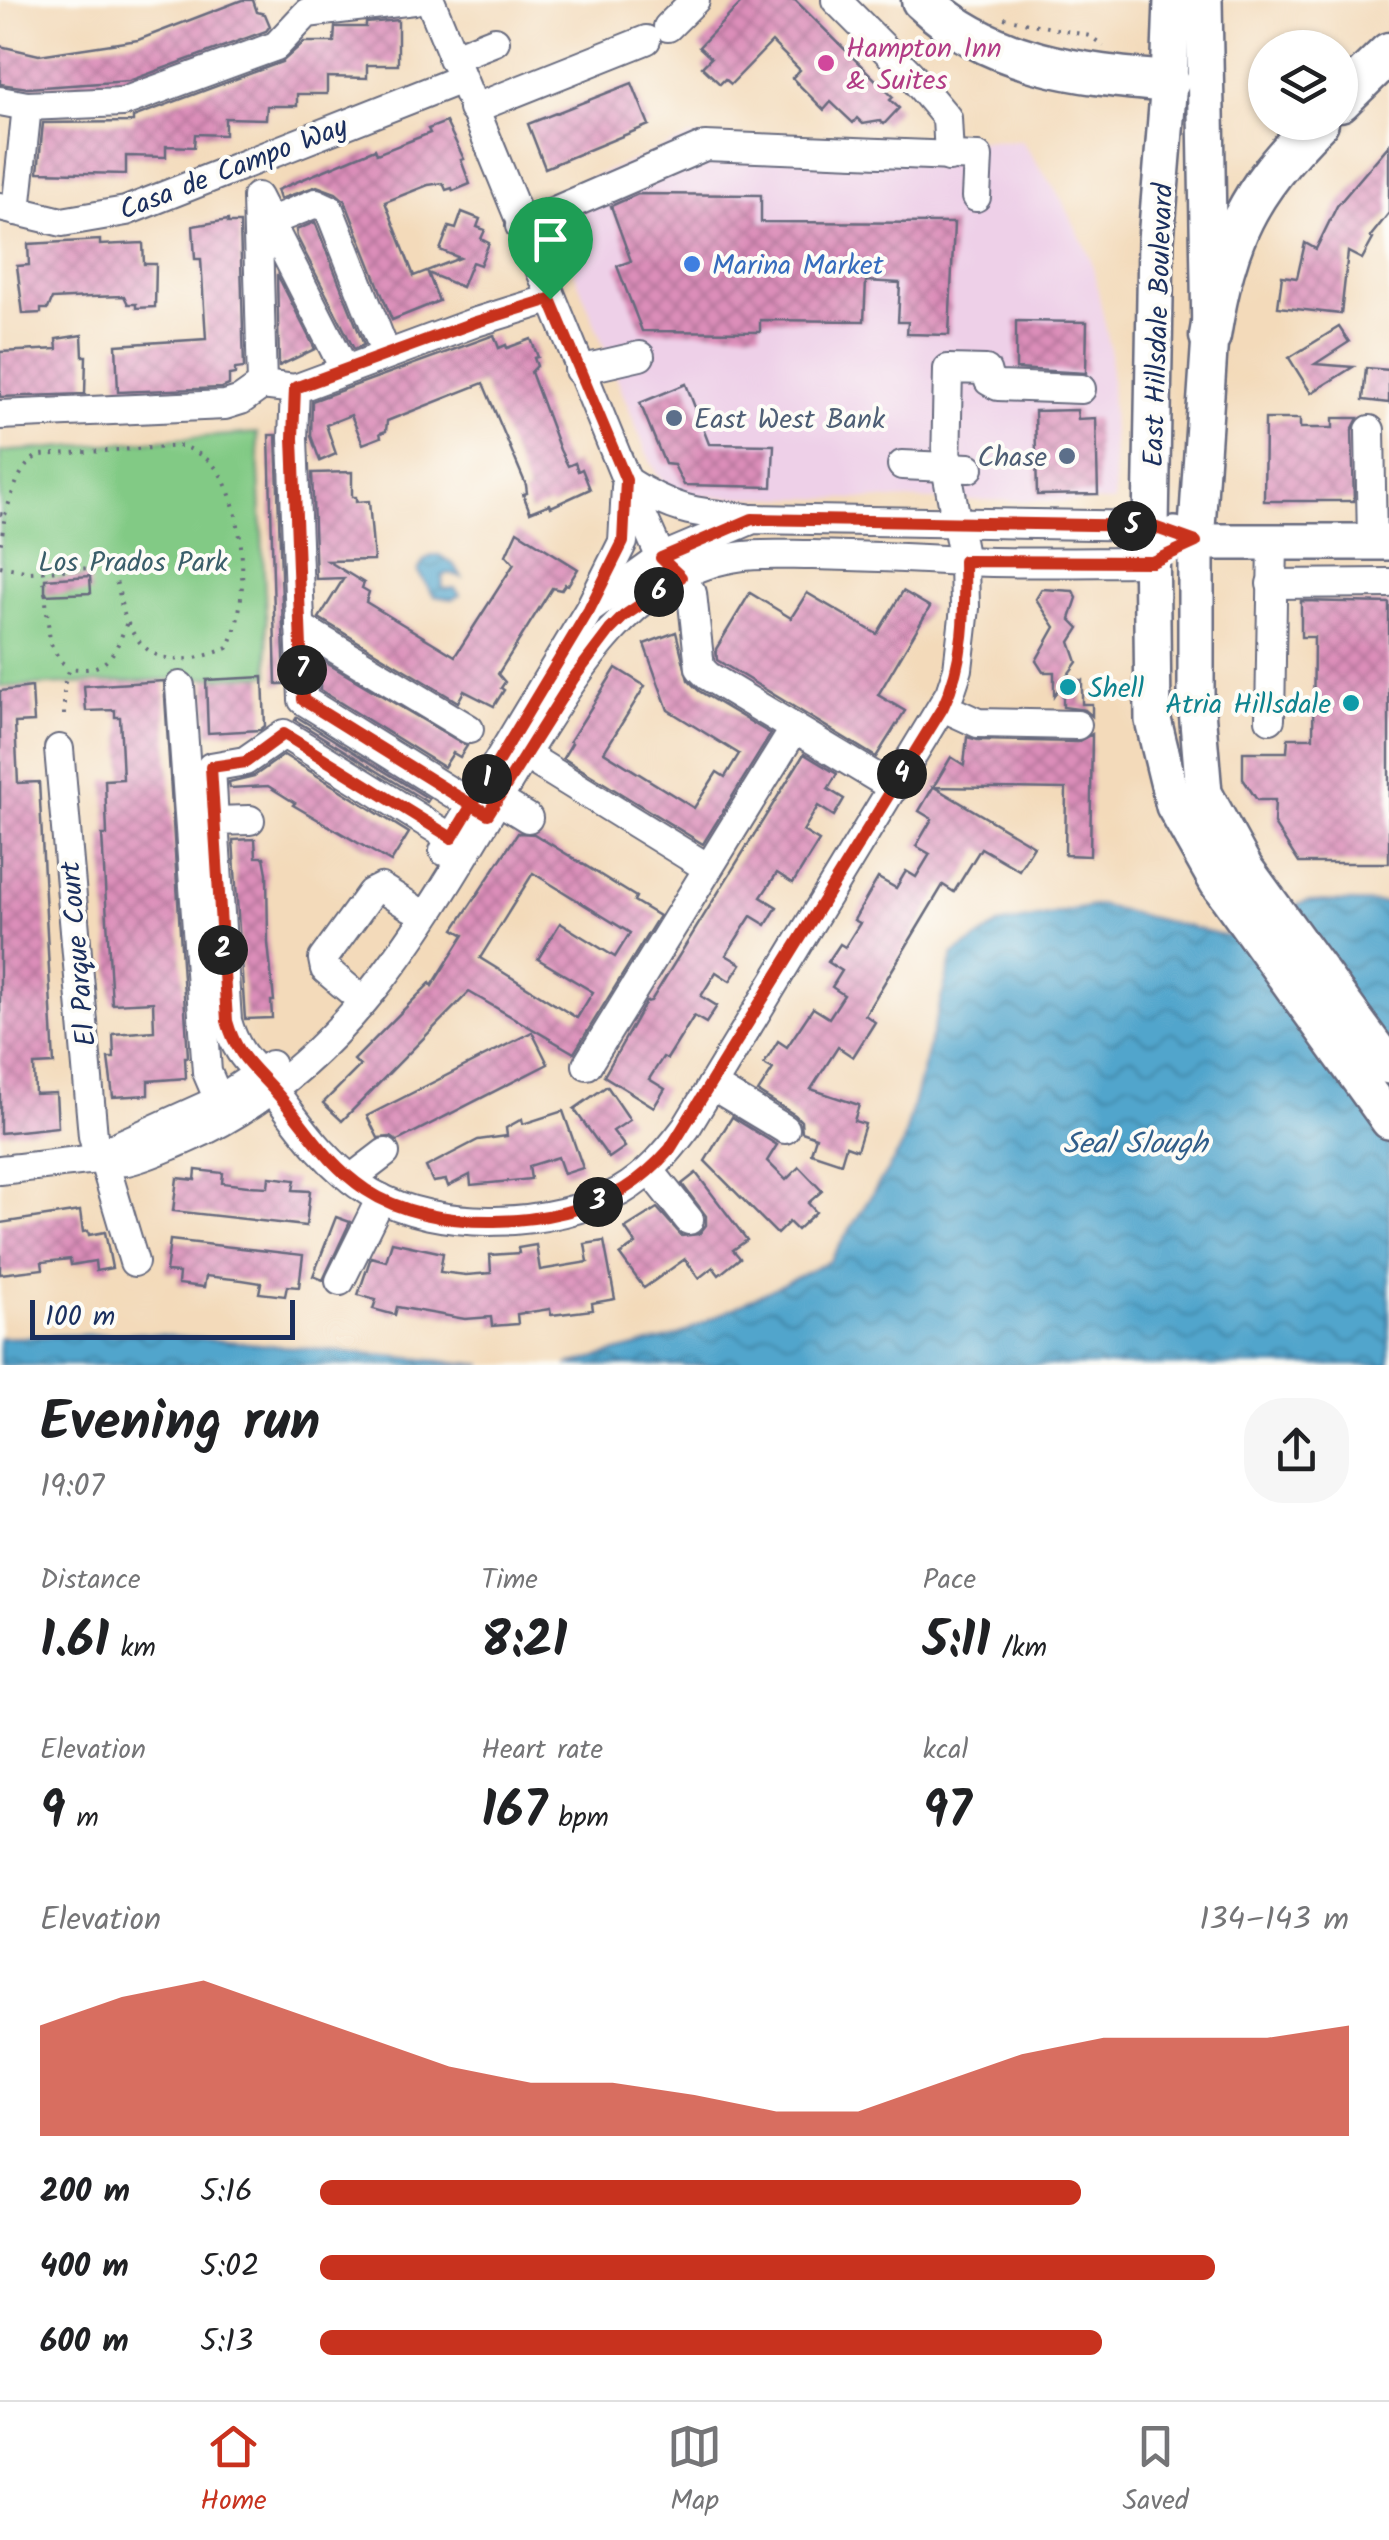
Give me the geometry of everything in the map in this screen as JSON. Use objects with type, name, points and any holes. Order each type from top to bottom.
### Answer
[{"type":"highway","points":[[922,0],[958,30],[1011,56],[1067,71],[1186,82]]},
{"type":"highway","points":[[1358,83],[1389,53]]},
{"type":"highway","points":[[1210,336],[1219,284],[1237,227],[1269,175],[1301,140]]},
{"type":"main road","name":"East Hillsdale Boulevard","points":[[1172,0],[1186,82],[1210,336],[1196,542],[1196,698],[1204,793],[1231,875],[1389,1121]]},
{"type":"main road","name":"East Hillsdale Boulevard","points":[[1204,0],[1156,240],[1151,526],[1153,720],[1174,806],[1389,1066]]},
{"type":"main road","points":[[1151,526],[1196,542],[1381,542]]},
{"type":"main road","points":[[1152,562],[1196,542]]},
{"type":"street","points":[[8,208],[13,104],[123,102],[276,46],[306,6],[414,0]]},
{"type":"street","points":[[430,0],[626,480],[671,568],[692,594],[699,662],[704,672],[894,788]]},
{"type":"street","points":[[473,109],[657,33],[695,0]]},
{"type":"street","points":[[836,0],[910,74],[947,118],[949,156]]},
{"type":"street","name":"Casa de Campo Way","points":[[8,208],[62,222],[126,211],[248,163],[457,68],[495,41]]},
{"type":"street","points":[[520,226],[704,146],[978,157],[976,197]]},
{"type":"street","points":[[248,163],[263,209],[346,370]]},
{"type":"street","points":[[263,209],[316,203],[330,208],[386,354]]},
{"type":"street","points":[[262,385],[263,209]]},
{"type":"street","points":[[0,415],[226,405],[262,385],[295,388],[550,299]]},
{"type":"street","points":[[578,370],[640,356]]},
{"type":"street","points":[[452,838],[284,734],[246,762],[211,767],[227,1021],[234,1043],[312,1142],[351,1179],[380,1198],[436,1216],[474,1222],[600,1201],[650,1171],[686,1128],[943,707],[958,669],[963,640],[964,561],[957,522],[958,420],[948,368],[986,370],[990,381],[998,386],[1082,388]]},
{"type":"street","points":[[295,388],[293,438],[303,700],[485,806],[528,818]]},
{"type":"street","points":[[1370,430],[1381,542]]},
{"type":"street","points":[[902,464],[958,467]]},
{"type":"street","points":[[626,480],[659,502],[688,512],[752,519],[1151,526]]},
{"type":"street","points":[[101,1159],[116,1145],[265,1082],[323,1046],[377,987],[414,936],[623,542],[626,480]]},
{"type":"street","points":[[589,610],[671,568],[752,519]]},
{"type":"street","points":[[1270,719],[1273,541]]},
{"type":"street","points":[[0,1170],[101,1159],[123,1162],[190,1137],[238,1113],[296,1045],[351,990],[411,907],[452,838],[485,806],[525,755],[573,679],[610,630],[671,568],[754,554],[1152,562]]},
{"type":"street","points":[[1271,584],[1389,583]]},
{"type":"street","points":[[300,628],[469,729]]},
{"type":"street","points":[[180,686],[207,1072],[218,1100]]},
{"type":"street","points":[[943,707],[978,723],[1077,725]]},
{"type":"street","points":[[587,1065],[787,741]]},
{"type":"street","name":"El Parque Court","points":[[59,749],[93,1136],[134,1262]]},
{"type":"street","points":[[525,755],[708,868]]},
{"type":"street","points":[[214,820],[250,820]]},
{"type":"street","points":[[351,990],[325,969],[323,958],[371,892],[381,888],[411,907]]},
{"type":"street","points":[[712,1085],[785,1128]]},
{"type":"street","points":[[351,1179],[385,1153]]},
{"type":"street","points":[[650,1171],[689,1220]]},
{"type":"street","points":[[340,1281],[380,1198]]},
{"type":"path","points":[[991,12],[1007,19],[1090,36],[1108,49]]},
{"type":"path","points":[[0,548],[2,514],[19,476],[29,461],[39,455],[184,446],[204,456],[219,471],[236,507],[242,573],[238,628],[228,648],[198,659],[170,661],[154,654],[127,622],[118,579],[107,567],[30,572],[0,566]]},
{"type":"path","points":[[43,570],[50,642],[60,661],[70,668],[89,671],[108,662],[127,622]]},
{"type":"path","points":[[64,715],[64,685],[70,668]]},
{"type":"shaded area","points":[[689,137],[1022,141],[1064,203],[1091,259],[1110,348],[1115,502],[700,497],[671,489],[657,475],[647,454],[544,197]]},
{"type":"green space","name":"Los Prados Park","points":[[257,433],[269,675],[0,687],[0,452]]},
{"type":"water","points":[[439,555],[453,564],[462,577],[449,573],[442,576],[443,589],[455,588],[460,595],[452,599],[434,596],[418,572],[425,560]]},
{"type":"water","name":"Seal Slough","points":[[1307,901],[1389,903],[1389,1365],[567,1365],[676,1336],[830,1261],[902,1147],[953,955],[998,925],[1098,905],[1227,936]]},
{"type":"water","points":[[142,1333],[484,1365],[0,1365],[0,1338]]},
{"type":"building","points":[[242,0],[253,0],[257,12],[265,14],[270,26],[266,31],[129,81],[28,88],[0,84],[0,46],[39,55],[138,40]]},
{"type":"building","name":"Hampton Inn & Suites","points":[[744,0],[795,0],[893,97],[890,100],[899,108],[884,124],[863,124],[857,118],[853,123],[831,102],[824,110],[792,78],[800,70],[772,42],[731,84],[725,79],[720,84],[702,67],[711,58],[699,47]]},
{"type":"building","points":[[398,20],[398,65],[367,65],[367,78],[327,77],[327,94],[297,94],[297,106],[267,106],[266,119],[225,118],[225,135],[195,134],[194,147],[166,146],[166,157],[126,156],[126,174],[38,172],[43,123],[133,122],[133,117],[282,62],[304,42],[334,42],[335,27],[366,27],[366,23]]},
{"type":"building","points":[[632,83],[649,125],[545,168],[528,124]]},
{"type":"building","points":[[446,122],[464,159],[461,160],[470,184],[453,191],[446,190],[443,183],[428,185],[385,202],[414,276],[460,258],[440,250],[449,227],[456,229],[462,212],[480,219],[477,227],[485,230],[481,239],[489,243],[480,265],[472,262],[462,287],[428,273],[439,301],[392,320],[345,201],[317,186],[280,199],[277,190],[375,149],[377,154],[430,133],[428,129]]},
{"type":"building","points":[[1389,145],[1389,213],[1370,237],[1373,239],[1362,259],[1348,252],[1341,314],[1278,307],[1282,276],[1297,278],[1305,243],[1316,249],[1337,206]]},
{"type":"building","points":[[638,194],[761,195],[761,222],[954,223],[949,335],[907,334],[908,322],[898,322],[900,283],[866,281],[864,321],[760,320],[760,332],[642,331],[617,266],[631,261],[611,206]]},
{"type":"building","points":[[228,220],[240,223],[244,368],[235,369],[235,374],[229,375],[229,385],[222,388],[118,392],[116,345],[206,339],[201,259],[195,259],[193,226]]},
{"type":"building","points":[[315,222],[364,345],[354,349],[297,237],[296,230]]},
{"type":"building","points":[[100,240],[100,245],[143,243],[144,264],[156,264],[155,307],[136,308],[124,296],[52,299],[48,309],[41,309],[41,313],[23,314],[17,266],[29,265],[28,244]]},
{"type":"building","points":[[277,274],[315,349],[279,366]]},
{"type":"building","points":[[1016,321],[1087,322],[1086,373],[1016,369]]},
{"type":"building","points":[[1339,327],[1349,342],[1315,364],[1353,367],[1311,393],[1289,358]]},
{"type":"building","points":[[82,335],[85,394],[0,397],[0,352],[57,349],[56,339]]},
{"type":"building","points":[[494,335],[499,348],[531,339],[538,357],[534,358],[537,366],[531,372],[560,450],[568,466],[575,463],[578,471],[582,469],[590,489],[530,512],[523,494],[527,493],[526,485],[483,383],[387,421],[381,437],[363,444],[351,415],[326,425],[336,454],[320,461],[311,436],[312,401]]},
{"type":"building","points":[[1366,368],[1389,370],[1389,403],[1363,400]]},
{"type":"building","points":[[686,384],[709,444],[774,445],[772,487],[684,485],[674,465],[665,464],[640,403]]},
{"type":"building","name":"Chase","points":[[1077,410],[1078,419],[1096,418],[1098,494],[1037,495],[1035,411]]},
{"type":"building","points":[[1333,418],[1358,418],[1352,430],[1354,501],[1264,501],[1265,419],[1300,419],[1300,428],[1333,428]]},
{"type":"building","points":[[269,435],[276,435],[285,684],[276,684]]},
{"type":"building","points":[[352,472],[352,497],[356,497],[356,502],[369,501],[374,560],[328,561],[364,583],[362,588],[369,592],[366,602],[455,656],[514,564],[506,555],[517,531],[578,569],[568,585],[561,590],[552,588],[498,674],[505,682],[501,688],[504,690],[494,706],[464,691],[458,702],[319,618],[344,578],[316,579],[312,473]]},
{"type":"building","points":[[90,576],[91,593],[45,595],[45,579]]},
{"type":"building","points":[[1042,589],[1073,591],[1077,598],[1070,619],[1079,628],[1070,642],[1077,662],[1064,680],[1082,680],[1082,704],[1092,704],[1092,716],[1085,710],[1063,707],[1063,682],[1054,696],[1054,672],[1043,672],[1036,661],[1055,627],[1036,599]]},
{"type":"building","points":[[903,591],[930,607],[878,695],[905,711],[876,757],[717,660],[716,649],[750,593],[791,618],[807,593],[877,634]]},
{"type":"building","name":"Atria Hillsdale","points":[[1301,601],[1389,603],[1389,863],[1299,863],[1274,824],[1275,800],[1257,800],[1243,779],[1243,752],[1287,752],[1288,738],[1313,738],[1314,637],[1301,637]]},
{"type":"building","points":[[676,632],[688,680],[699,691],[771,734],[703,844],[563,758],[616,668],[645,686],[604,752],[694,808],[717,772],[725,777],[739,754],[668,710],[644,644]]},
{"type":"building","points":[[323,661],[467,746],[460,757],[453,753],[444,767],[320,690],[324,673],[319,668]]},
{"type":"building","points":[[263,677],[265,726],[260,730],[208,733],[206,680]]},
{"type":"building","points":[[164,681],[188,1057],[186,1078],[148,1081],[148,1095],[113,1097],[108,1058],[114,1058],[113,1034],[154,1031],[153,1002],[112,1004],[102,835],[107,835],[105,780],[123,779],[120,717],[115,717],[115,710],[86,711],[84,686]]},
{"type":"building","points":[[32,687],[34,722],[15,723],[18,783],[39,782],[54,1064],[34,1065],[35,1094],[56,1093],[58,1127],[0,1133],[0,691]]},
{"type":"building","points":[[297,717],[429,799],[427,802],[295,720]]},
{"type":"building","points":[[1092,734],[1090,856],[1065,855],[1066,789],[934,787],[1034,846],[1019,870],[981,848],[954,892],[943,885],[865,1015],[875,1022],[853,1057],[838,1047],[811,1089],[859,1105],[854,1121],[865,1124],[857,1150],[846,1146],[841,1163],[811,1153],[816,1137],[802,1132],[801,1121],[795,1115],[758,1092],[773,1069],[764,1064],[778,1041],[787,1047],[813,1008],[829,1018],[844,995],[832,987],[842,971],[828,962],[840,944],[845,947],[860,923],[854,920],[878,878],[896,888],[906,871],[916,877],[930,854],[916,846],[932,819],[919,811],[951,757],[964,765],[967,737],[1077,742]]},
{"type":"building","points":[[804,754],[837,774],[828,789],[844,799],[834,816],[818,806],[803,831],[819,841],[793,883],[777,873],[761,897],[777,907],[766,925],[751,916],[726,955],[741,964],[730,981],[716,972],[701,996],[717,1006],[706,1023],[694,1016],[667,1059],[663,1057],[649,1079],[665,1089],[654,1107],[604,1076],[646,1002],[651,1001]]},
{"type":"building","points":[[284,755],[409,833],[391,862],[293,805],[268,786],[230,788],[229,782],[254,776]]},
{"type":"building","points":[[518,833],[534,834],[636,897],[634,901],[659,916],[574,1053],[469,992],[342,1121],[323,1103],[360,1066],[354,1060],[430,983],[432,986],[464,935],[454,929]],"holes":[[[533,873],[630,933],[615,957],[560,923],[538,959],[593,992],[577,1018],[480,958]]]},
{"type":"building","points":[[255,839],[256,857],[264,857],[267,873],[274,1001],[272,1018],[245,1019],[233,840]]},
{"type":"building","points":[[532,1032],[548,1064],[397,1141],[391,1137],[378,1138],[367,1116]]},
{"type":"building","points":[[607,1086],[630,1120],[613,1131],[625,1147],[609,1158],[574,1109]]},
{"type":"building","points":[[563,1111],[583,1168],[564,1174],[558,1157],[529,1166],[531,1179],[471,1185],[470,1175],[448,1186],[446,1180],[433,1182],[426,1167],[478,1140],[507,1136],[506,1128],[522,1119],[523,1124]]},
{"type":"building","points":[[732,1117],[777,1145],[767,1161],[786,1180],[799,1167],[822,1191],[808,1203],[816,1212],[797,1230],[789,1222],[777,1234],[705,1161]]},
{"type":"building","points":[[196,1170],[223,1173],[222,1183],[248,1186],[268,1187],[269,1177],[295,1180],[293,1190],[310,1191],[306,1226],[173,1211],[177,1178],[195,1180]]},
{"type":"building","points":[[696,1173],[747,1240],[733,1250],[740,1258],[719,1275],[713,1267],[699,1278],[685,1259],[644,1288],[620,1255],[636,1244],[625,1228],[657,1208],[682,1236],[699,1234],[706,1225],[706,1216],[682,1184]]},
{"type":"building","points":[[80,1211],[83,1232],[105,1232],[112,1268],[96,1271],[95,1261],[71,1265],[70,1259],[42,1262],[43,1269],[0,1274],[0,1223]]},
{"type":"building","points":[[336,1217],[350,1222],[323,1280],[313,1276]]},
{"type":"building","points":[[170,1240],[303,1255],[299,1287],[287,1286],[285,1296],[259,1293],[261,1283],[242,1280],[206,1276],[204,1287],[178,1284],[179,1273],[166,1272]]},
{"type":"building","points":[[604,1241],[615,1299],[592,1303],[593,1310],[551,1315],[550,1309],[517,1314],[518,1324],[492,1326],[491,1317],[465,1319],[397,1307],[395,1315],[373,1309],[376,1300],[358,1295],[371,1257],[386,1261],[392,1242],[443,1253],[440,1272],[466,1275],[491,1273],[490,1255],[519,1253],[518,1248],[536,1245],[540,1270],[588,1262],[585,1244]]},
{"type":"place","name":"Hampton Inn & Suites","points":[[826,63]]},
{"type":"place","name":"Marina Market","points":[[692,264]]},
{"type":"place","name":"East West Bank","points":[[674,418]]},
{"type":"place","name":"Chase","points":[[1067,456]]},
{"type":"place","name":"Shell","points":[[1068,687]]},
{"type":"place","name":"Atria Hillsdale","points":[[1351,703]]},
{"type":"route","points":[[550,299],[295,388],[293,438],[303,700],[457,796],[471,804],[488,814],[573,679],[610,630],[681,577],[661,558],[752,519],[1151,526],[1196,542],[1152,562],[964,561],[963,640],[950,693],[686,1128],[650,1171],[600,1201],[534,1216],[474,1222],[408,1210],[367,1190],[312,1142],[234,1043],[227,1021],[211,767],[246,762],[284,734],[452,838],[471,804],[589,610],[623,542],[626,480],[550,299]]}]
